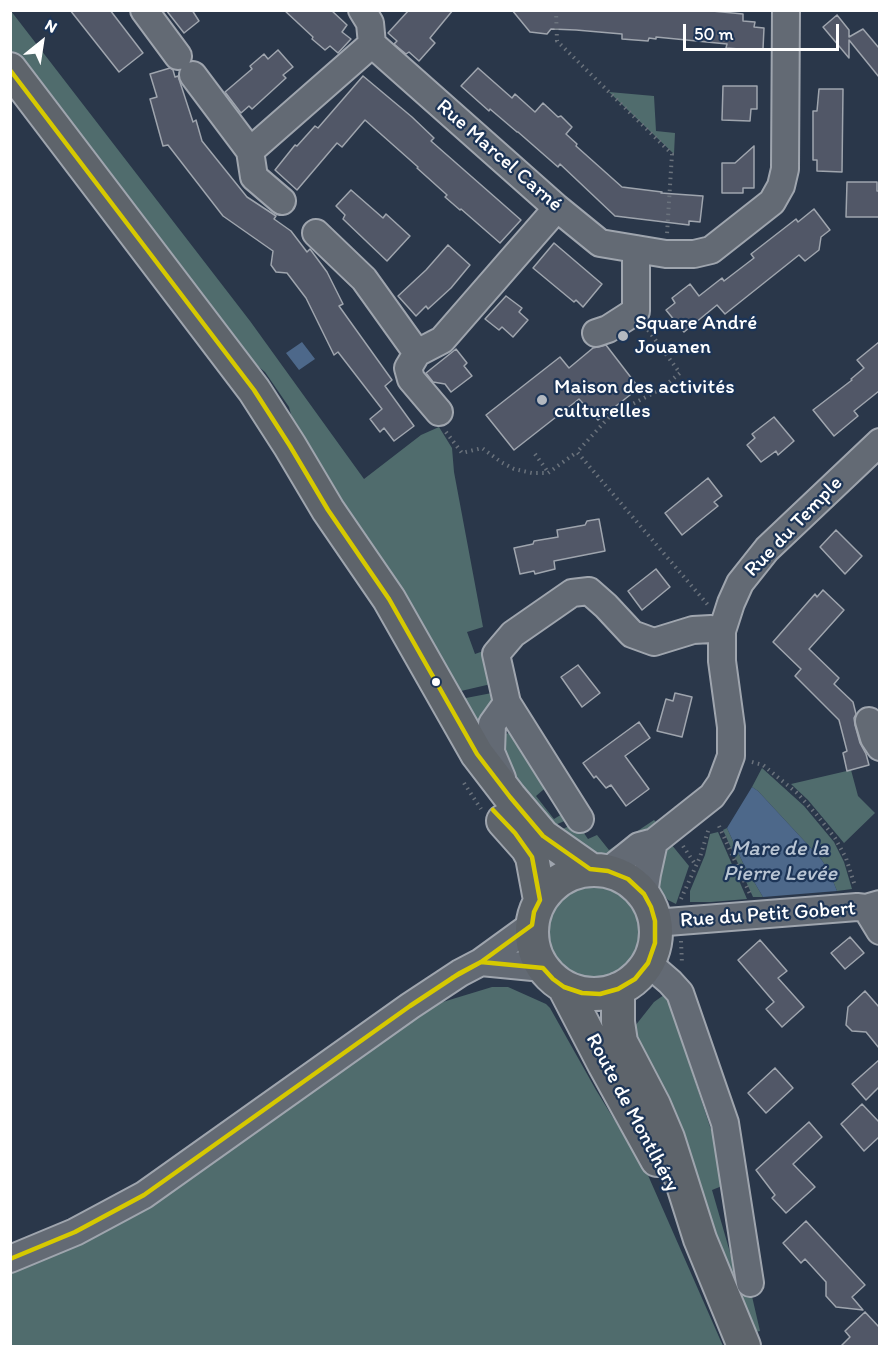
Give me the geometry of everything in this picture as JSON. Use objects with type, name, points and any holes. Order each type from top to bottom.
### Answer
[{"type":"main road","points":[[10,69],[254,390],[328,510],[389,599],[477,754],[510,797],[543,836],[599,870],[628,879],[665,914],[648,963],[635,979],[618,989],[600,994],[582,993],[554,977],[536,955],[532,940],[536,912],[532,856],[515,833],[487,803],[435,716],[375,608],[328,510]]},
{"type":"main road","points":[[536,912],[553,884],[570,874],[599,870]]},
{"type":"main road","name":"Route de Montlhéry","points":[[554,977],[700,1239]]},
{"type":"main road","name":"Route de Montlhéry","points":[[618,989],[618,1022],[621,1042],[654,1105],[668,1138],[700,1239],[744,1347]]},
{"type":"street","points":[[144,10],[250,151],[254,177],[282,201]]},
{"type":"street","points":[[250,151],[372,44],[370,22],[362,10]]},
{"type":"street","name":"Rue Marcel Carné","points":[[372,44],[557,208],[600,243],[666,254],[694,254],[711,250],[772,201],[781,186],[785,169],[786,10]]},
{"type":"street","points":[[439,412],[411,379],[408,368],[417,353],[442,340],[557,208]]},
{"type":"street","points":[[316,233],[364,279],[417,353]]},
{"type":"street","points":[[602,331],[636,311],[636,249]]},
{"type":"street","name":"Rue du Temple","points":[[599,870],[639,846],[667,841],[712,796],[721,783],[730,756],[731,727],[722,662],[722,630],[740,583],[767,549],[879,442]]},
{"type":"street","points":[[580,819],[507,703],[496,654],[513,634],[572,593],[589,591],[632,634],[654,642],[693,630],[722,630]]},
{"type":"street","points":[[507,703],[492,724],[491,752],[510,797]]},
{"type":"street","points":[[869,721],[879,747]]},
{"type":"street","points":[[665,914],[647,874],[667,841]]},
{"type":"street","points":[[868,901],[879,931]]},
{"type":"street","name":"Rue du Petit Gobert","points":[[665,914],[680,921],[842,908],[868,901]]},
{"type":"street","points":[[10,1259],[75,1232],[144,1196],[410,1006],[481,962],[536,912]]},
{"type":"street","points":[[481,962],[526,968],[554,977]]},
{"type":"street","points":[[648,963],[680,993],[725,1123],[750,1283]]},
{"type":"path","points":[[462,453],[482,448],[514,469],[532,474],[548,473],[577,452]]},
{"type":"path","points":[[535,454],[548,473]]},
{"type":"path","points":[[748,760],[763,765],[798,793],[816,814],[835,838],[868,901]]},
{"type":"path","points":[[718,826],[753,902]]},
{"type":"path","points":[[682,967],[665,914],[696,865],[709,828]]},
{"type":"path","points":[[667,841],[696,865]]},
{"type":"green space","points":[[11,11],[250,321],[364,479],[421,435],[439,427],[452,448],[454,472],[483,627],[467,632],[475,654],[489,649],[491,684],[461,691],[295,429],[289,407],[265,372],[243,354],[11,50]]},
{"type":"green space","points":[[609,92],[654,96],[656,131],[675,133],[674,154]]},
{"type":"green space","points":[[497,692],[485,737],[459,702],[466,698]]},
{"type":"green space","points":[[514,734],[550,784],[536,796],[554,819],[567,811],[572,818],[550,827],[521,789],[499,752],[503,735]]},
{"type":"green space","points":[[762,768],[804,806],[834,842],[844,862],[852,889],[837,891],[821,859],[752,787]]},
{"type":"green space","points":[[851,770],[858,796],[875,813],[844,843],[808,800],[791,784]]},
{"type":"green space","points":[[654,820],[656,822],[636,840],[608,856],[585,852],[555,832],[577,823],[588,839],[597,835],[609,850]]},
{"type":"green space","points":[[727,828],[743,863],[763,897],[753,897],[723,830]]},
{"type":"green space","points":[[718,832],[747,899],[690,902],[690,891],[705,855],[710,834]]},
{"type":"green space","points":[[671,844],[689,866],[676,904],[668,900],[658,889],[656,882],[664,855]]},
{"type":"green space","points":[[593,885],[611,888],[626,899],[637,914],[640,932],[637,950],[626,965],[611,976],[593,979],[575,976],[560,965],[549,950],[546,932],[549,914],[560,899],[575,888]]},
{"type":"green space","points":[[492,987],[508,987],[550,1008],[596,1090],[647,1173],[723,1346],[11,1346],[11,1271],[423,1008]]},
{"type":"green space","points":[[668,992],[727,1184],[712,1190],[742,1294],[751,1292],[760,1331],[750,1333],[626,1027],[635,1026],[654,1002]]},
{"type":"water","points":[[302,342],[315,359],[299,370],[286,353]]},
{"type":"water","name":"Mare de la Pierre Levée","points":[[752,787],[821,859],[837,891],[763,897],[743,863],[727,828]]},
{"type":"building","points":[[70,10],[110,10],[143,53],[119,72]]},
{"type":"building","points":[[166,10],[192,10],[199,21],[184,33]]},
{"type":"building","points":[[284,10],[331,10],[347,25],[342,32],[351,39],[338,53],[330,46],[325,50]]},
{"type":"building","points":[[409,10],[453,10],[430,38],[435,43],[419,61],[409,52],[406,54],[394,44],[397,41],[388,33]]},
{"type":"building","points":[[512,10],[702,10],[743,14],[743,21],[755,22],[754,27],[764,28],[763,49],[726,48],[727,44],[656,37],[656,39],[649,38],[648,41],[622,39],[622,34],[576,30],[551,29],[547,34],[530,32]]},
{"type":"building","points":[[837,15],[849,30],[849,37],[863,29],[879,48],[879,77],[849,40],[849,58],[823,27]]},
{"type":"building","points":[[278,50],[293,67],[283,75],[286,78],[252,109],[249,106],[241,113],[225,92],[252,69],[250,66],[264,54],[268,59]]},
{"type":"building","points":[[170,68],[175,77],[178,76],[193,122],[196,120],[202,141],[247,197],[276,216],[274,219],[291,231],[307,252],[310,249],[327,272],[343,304],[339,306],[392,380],[385,386],[414,426],[394,441],[384,428],[380,432],[370,419],[382,409],[338,352],[334,355],[306,298],[287,273],[276,272],[271,265],[273,251],[223,216],[168,145],[163,146],[150,99],[157,97],[150,74]]},
{"type":"building","points":[[478,68],[512,98],[515,94],[535,112],[543,103],[558,117],[561,116],[572,127],[566,134],[577,144],[576,146],[622,187],[703,196],[700,222],[689,221],[689,225],[615,216],[560,164],[558,167],[461,86]]},
{"type":"building","points":[[363,76],[412,117],[434,138],[431,141],[521,220],[500,243],[445,197],[447,195],[418,167],[365,120],[342,147],[337,143],[297,190],[275,170],[295,145],[297,146],[315,126],[318,128]]},
{"type":"building","points":[[723,86],[757,86],[757,109],[751,109],[750,121],[722,120]]},
{"type":"building","points":[[819,89],[843,89],[842,172],[817,171],[817,160],[813,160],[813,111],[817,111]]},
{"type":"building","points":[[754,146],[754,188],[743,188],[743,193],[722,193],[722,163],[735,163]]},
{"type":"building","points":[[847,182],[877,182],[879,217],[846,217]]},
{"type":"building","points":[[351,190],[383,218],[386,214],[410,236],[387,261],[343,219],[345,215],[336,206]]},
{"type":"building","points":[[814,209],[830,230],[821,237],[819,250],[805,261],[799,255],[725,314],[717,305],[684,332],[666,310],[675,303],[672,298],[690,284],[699,296],[722,278],[724,281],[754,258],[751,254],[796,219],[798,222]]},
{"type":"building","points":[[554,243],[602,284],[583,307],[533,268]]},
{"type":"building","points":[[448,245],[470,265],[451,288],[428,309],[426,306],[416,316],[398,296]]},
{"type":"building","points":[[506,296],[522,308],[519,312],[528,320],[513,337],[502,327],[499,330],[485,319]]},
{"type":"building","points":[[879,342],[879,391],[854,411],[858,416],[834,436],[813,410],[864,368],[857,360]]},
{"type":"building","points":[[606,345],[639,388],[598,420],[579,399],[514,450],[486,415],[560,357],[569,368],[593,348]]},
{"type":"building","points":[[456,349],[467,363],[464,366],[472,376],[451,392],[445,384],[433,382],[426,373]]},
{"type":"building","points":[[774,417],[794,441],[778,455],[776,451],[761,462],[747,445],[755,438],[752,434]]},
{"type":"building","points":[[708,478],[722,496],[714,502],[718,506],[682,535],[665,513]]},
{"type":"building","points":[[599,519],[605,551],[554,561],[555,569],[535,574],[534,571],[520,574],[514,548],[533,544],[534,541],[558,537],[557,530],[585,525],[587,521]]},
{"type":"building","points":[[836,530],[862,556],[845,574],[820,547]]},
{"type":"building","points":[[656,569],[670,587],[642,610],[628,591]]},
{"type":"building","points":[[823,590],[844,610],[809,649],[839,678],[834,684],[853,702],[856,714],[855,725],[869,765],[847,771],[843,753],[847,751],[839,720],[795,676],[801,669],[773,642],[815,594],[817,597]]},
{"type":"building","points":[[578,665],[600,693],[582,707],[561,677]]},
{"type":"building","points":[[675,693],[692,697],[682,737],[657,731],[666,699],[673,701]]},
{"type":"building","points":[[639,722],[650,738],[625,756],[649,789],[626,806],[611,785],[606,788],[596,776],[594,778],[583,763]]},
{"type":"building","points":[[850,937],[864,953],[845,969],[831,953]]},
{"type":"building","points":[[760,940],[787,971],[778,978],[804,1007],[782,1027],[766,1009],[774,1002],[738,960]]},
{"type":"building","points":[[865,991],[879,1007],[879,1048],[866,1032],[852,1031],[846,1025],[848,1007]]},
{"type":"building","points":[[879,1060],[879,1087],[866,1100],[852,1084]]},
{"type":"building","points":[[775,1068],[793,1088],[766,1113],[748,1093]]},
{"type":"building","points":[[862,1104],[879,1122],[879,1137],[864,1151],[841,1124]]},
{"type":"building","points":[[809,1122],[822,1137],[793,1164],[815,1187],[786,1213],[772,1198],[775,1195],[756,1170]]},
{"type":"building","points":[[806,1221],[865,1285],[852,1297],[863,1310],[836,1307],[826,1296],[826,1282],[805,1259],[801,1263],[783,1243]]},
{"type":"building","points":[[865,1312],[879,1327],[879,1347],[840,1347],[850,1337],[845,1331]]},
{"type":"transit line","points":[[10,70],[254,390],[328,510],[389,599],[477,754],[543,836],[590,869],[608,871],[628,879],[644,894],[655,921],[655,943],[648,963],[635,979],[618,989],[600,994],[582,993],[564,987],[543,968],[481,962],[460,973],[144,1195],[75,1232],[10,1259]]},
{"type":"transit line","points":[[452,978],[481,962],[532,925],[534,912],[540,900],[532,857],[515,833],[493,810]]},
{"type":"place","name":"Square André Jouanen","points":[[623,336]]},
{"type":"place","name":"Maison des activités culturelles","points":[[542,400]]}]
